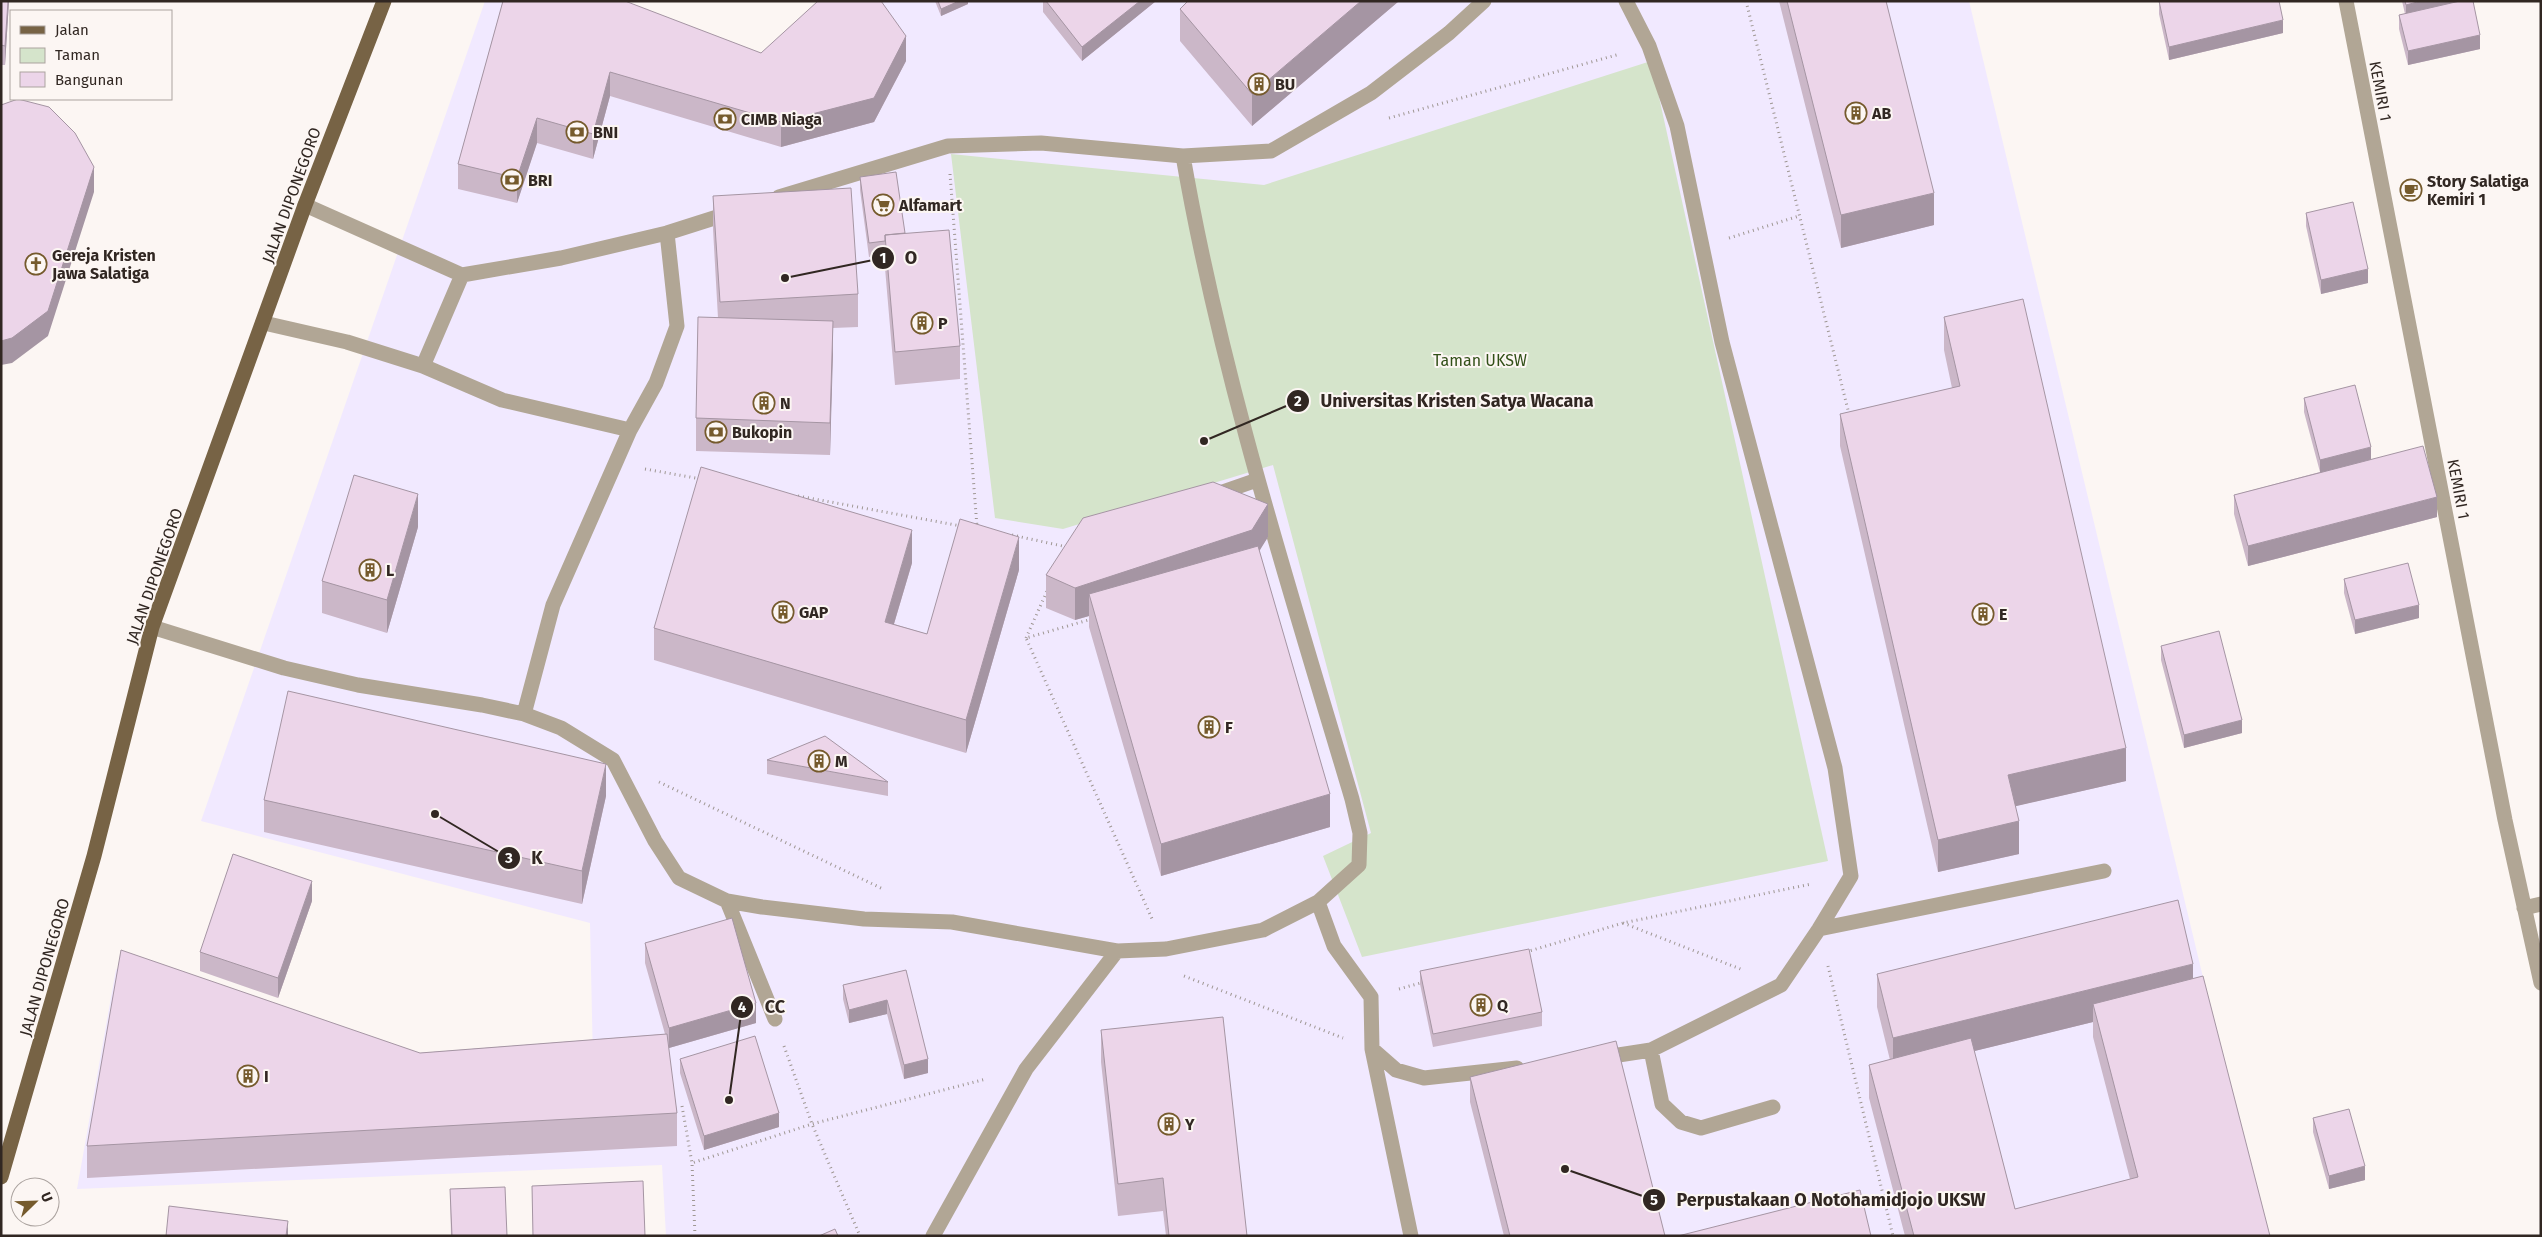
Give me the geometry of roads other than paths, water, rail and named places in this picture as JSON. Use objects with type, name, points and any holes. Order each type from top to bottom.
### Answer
[{"type":"main road","name":"JALAN DIPONEGORO","points":[[1,1177],[94,856],[152,627],[264,323],[305,205],[384,1]]},
{"type":"street","points":[[761,203],[948,146],[1041,144],[1184,156],[1271,151],[1371,93],[1449,33],[1484,1]]},
{"type":"street","points":[[1587,1059],[1651,1050],[1781,985],[1820,929],[1851,876],[1835,768],[1722,342],[1677,126],[1649,46],[1626,1]]},
{"type":"street","name":"KEMIRI 1","points":[[2346,1],[2524,908],[2541,983]]},
{"type":"street","points":[[152,627],[302,672],[358,685],[482,705],[524,714],[561,728],[613,760],[655,841],[679,878],[727,901],[864,919],[952,922],[1118,951],[1166,949],[1263,930],[1318,902],[1359,865],[1360,833],[1257,480],[1194,218],[1184,156]]},
{"type":"street","points":[[305,205],[462,275],[560,258],[667,233],[743,209]]},
{"type":"street","points":[[524,714],[553,605],[614,463],[656,383],[677,326],[667,233]]},
{"type":"street","points":[[423,366],[462,275]]},
{"type":"street","points":[[264,323],[347,342],[423,366],[502,400],[630,430]]},
{"type":"street","points":[[1194,502],[1257,480]]},
{"type":"street","points":[[1820,929],[2104,871]]},
{"type":"street","points":[[727,901],[775,1019]]},
{"type":"street","points":[[1318,902],[1334,946],[1371,997],[1372,1049],[1411,1236]]},
{"type":"street","points":[[2524,908],[2541,904]]},
{"type":"street","points":[[933,1236],[1026,1069],[1118,951]]},
{"type":"street","points":[[1372,1049],[1396,1070],[1424,1078],[1532,1067]]},
{"type":"street","points":[[1651,1050],[1662,1104],[1681,1122],[1701,1128],[1773,1108]]},
{"type":"place","name":"BU","points":[[1259,84]]},
{"type":"place","name":"AB","points":[[1856,113]]},
{"type":"place","name":"CIMB Niaga","points":[[725,119]]},
{"type":"place","name":"BNI","points":[[577,132]]},
{"type":"place","name":"BRI","points":[[512,180]]},
{"type":"place","name":"Story Salatiga Kemiri 1","points":[[2411,190]]},
{"type":"place","name":"Alfamart","points":[[883,205]]},
{"type":"place","name":"Gereja Kristen Jawa Salatiga","points":[[36,264]]},
{"type":"place","name":"O","points":[[785,278]]},
{"type":"place","name":"P","points":[[922,323]]},
{"type":"place","name":"N","points":[[764,403]]},
{"type":"place","name":"Bukopin","points":[[716,432]]},
{"type":"place","name":"Universitas Kristen Satya Wacana","points":[[1204,441]]},
{"type":"place","name":"L","points":[[370,570]]},
{"type":"place","name":"GAP","points":[[783,612]]},
{"type":"place","name":"E","points":[[1983,614]]},
{"type":"place","name":"F","points":[[1209,727]]},
{"type":"place","name":"M","points":[[819,761]]},
{"type":"place","name":"K","points":[[435,814]]},
{"type":"place","name":"Q","points":[[1481,1005]]},
{"type":"place","name":"I","points":[[248,1076]]},
{"type":"place","name":"CC","points":[[729,1100]]},
{"type":"place","name":"Y","points":[[1169,1124]]},
{"type":"place","name":"Perpustakaan O Notohamidjojo UKSW","points":[[1565,1169]]},
{"type":"park label","name":"Taman UKSW","points":[[1480,360]]}]
